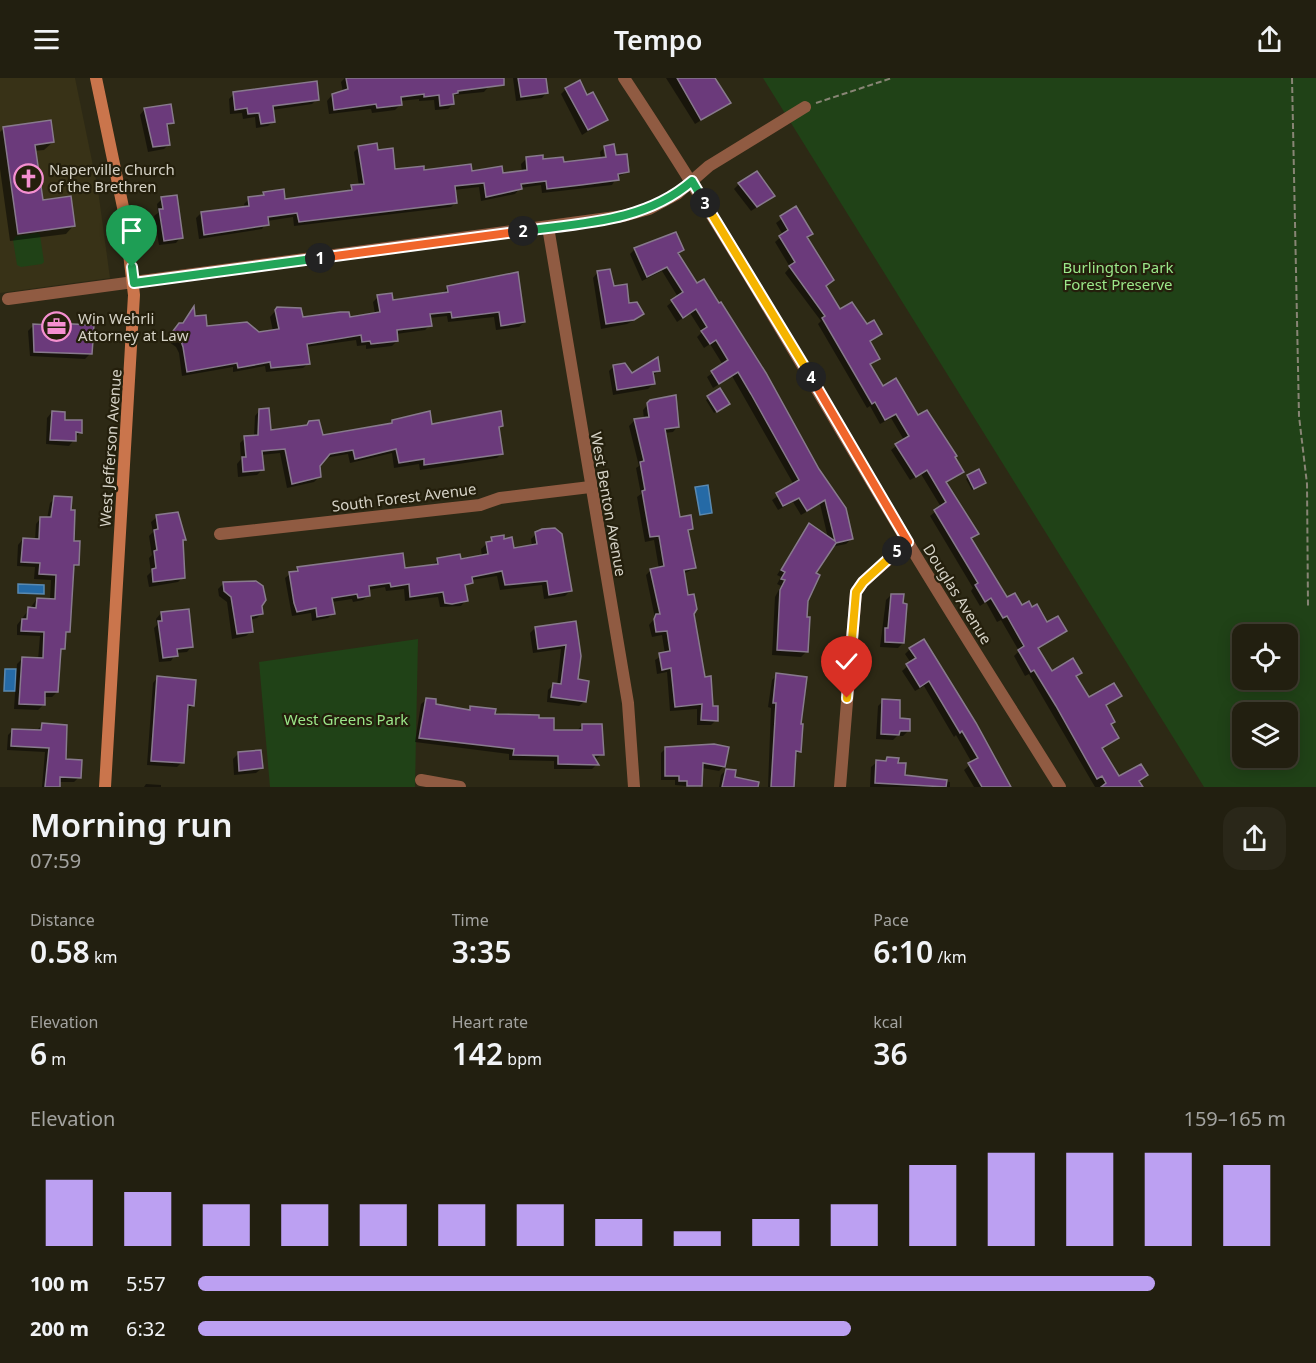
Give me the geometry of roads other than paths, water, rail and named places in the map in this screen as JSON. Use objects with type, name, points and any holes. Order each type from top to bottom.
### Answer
[{"type":"street","name":"West Jefferson Avenue","points":[[96,78],[124,212],[134,283],[105,787]]},
{"type":"street","name":"Douglas Avenue","points":[[624,78],[692,181],[908,542],[1060,787]]},
{"type":"street","points":[[8,298],[623,216],[649,209],[676,194],[709,166],[805,107]]},
{"type":"street","name":"West Benton Avenue","points":[[548,227],[628,703],[634,787]]},
{"type":"street","name":"South Forest Avenue","points":[[220,534],[480,505],[500,498],[590,487]]},
{"type":"street","points":[[840,787],[856,592],[863,582],[908,542]]},
{"type":"street","points":[[421,780],[460,787]]},
{"type":"water","points":[[708,485],[712,513],[700,515],[695,487]]},
{"type":"water","points":[[18,584],[44,585],[44,594],[18,593]]},
{"type":"water","points":[[5,669],[16,669],[15,691],[4,691]]},
{"type":"place","name":"Naperville Church of the Brethren","points":[[28,178]]},
{"type":"place","name":"Win Wehrli Attorney at Law","points":[[57,327]]},
{"type":"park label","name":"Burlington Park Forest Preserve","points":[[1118,276]]},
{"type":"park label","name":"West Greens Park","points":[[346,719]]}]
